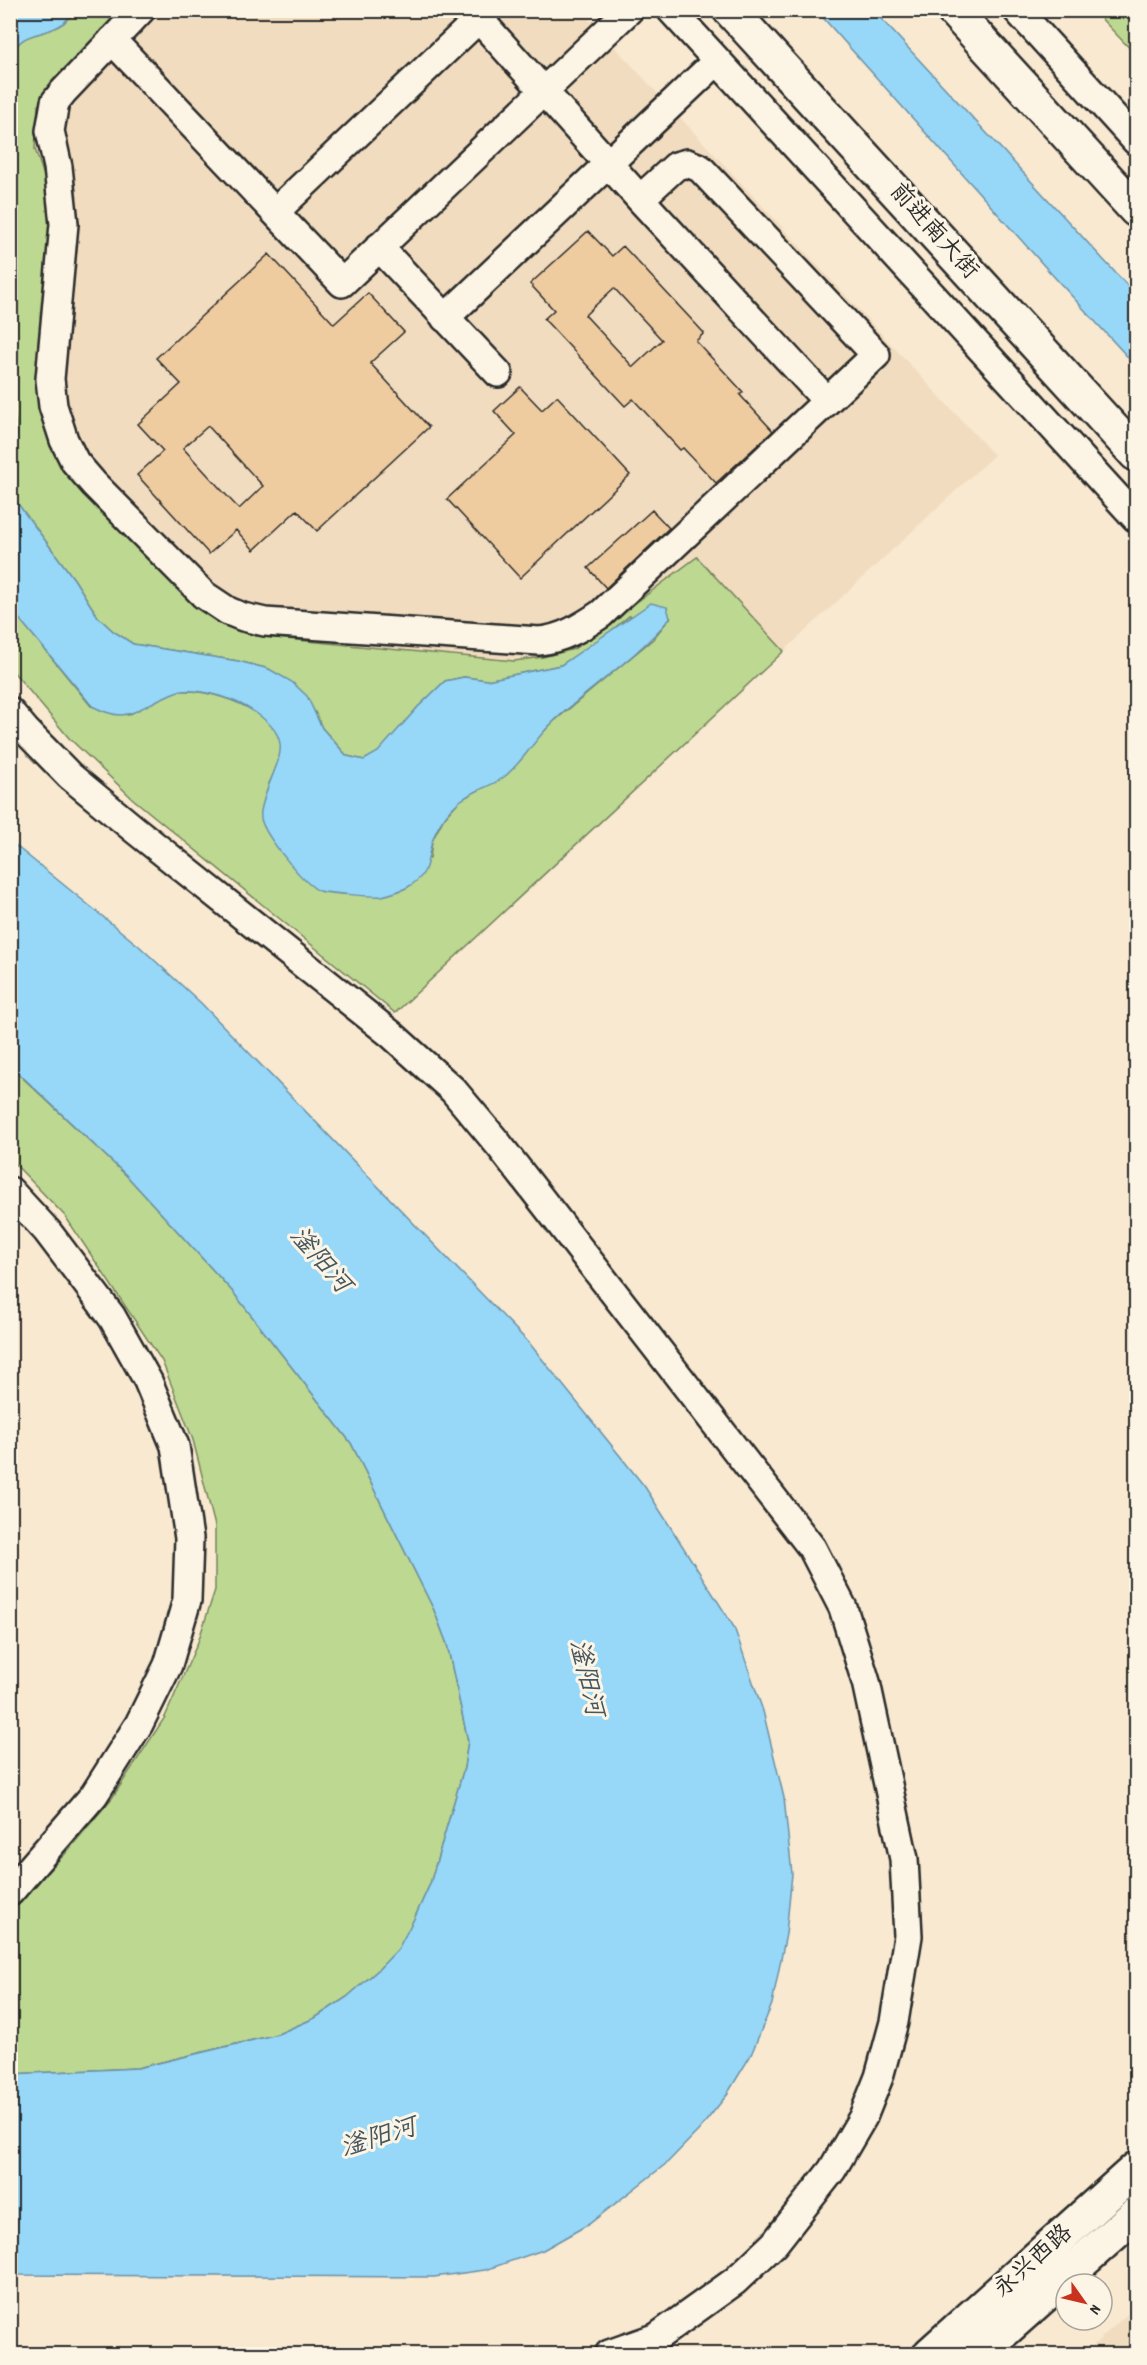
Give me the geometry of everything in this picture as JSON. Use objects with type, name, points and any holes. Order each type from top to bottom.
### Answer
[{"type":"main road","name":"前进南大街","points":[[730,10],[1137,454]]},
{"type":"main road","points":[[953,10],[1137,210]]},
{"type":"main road","name":"永兴西路","points":[[930,2355],[1137,2169]]},
{"type":"main road","name":"永兴西路","points":[[978,2355],[1137,2214]]},
{"type":"street","points":[[141,10],[63,92],[55,102],[52,114],[50,131],[58,167],[64,224],[50,379],[52,406],[64,440],[75,462],[94,484],[204,595],[228,611],[243,617],[266,622],[551,640],[584,625],[601,614],[876,355],[700,168],[687,163],[676,166],[640,199]]},
{"type":"street","points":[[112,40],[342,283],[629,10]]},
{"type":"street","points":[[671,10],[1137,518]]},
{"type":"street","points":[[1017,10],[1137,141]]},
{"type":"street","points":[[275,212],[479,14],[543,92],[827,401]]},
{"type":"street","points":[[446,318],[717,61]]},
{"type":"street","points":[[379,247],[498,373]]},
{"type":"street","points":[[10,712],[70,776],[392,1035],[453,1090],[499,1145],[812,1548],[843,1608],[866,1682],[904,1859],[908,1936],[894,2022],[879,2077],[863,2117],[832,2170],[774,2244],[735,2281],[657,2337],[609,2355]]},
{"type":"street","points":[[10,1191],[47,1231],[112,1317],[148,1381],[175,1446],[189,1538],[187,1600],[168,1665],[139,1724],[94,1795],[10,1892]]},
{"type":"shaded area","points":[[125,11],[581,11],[994,455],[784,651],[697,557],[574,649],[543,657],[514,661],[324,641],[273,639],[232,628],[196,607],[75,480],[44,420],[37,389],[49,245],[35,149],[38,106],[53,80]]},
{"type":"shaded area","points":[[1136,2306],[1136,2354],[1084,2354],[1108,2332],[1114,2332],[1114,2326]]},
{"type":"green space","points":[[75,11],[125,11],[53,80],[38,106],[35,149],[49,191],[49,245],[37,389],[44,420],[75,480],[196,607],[232,628],[255,636],[514,661],[574,649],[697,557],[784,651],[395,1013],[133,799],[69,738],[11,669],[10,607],[91,706],[128,715],[178,691],[205,693],[238,703],[267,720],[276,730],[281,742],[279,759],[268,786],[430,858],[432,841],[444,818],[460,800],[479,790],[533,743],[552,723],[653,639],[670,618],[629,616],[600,640],[561,665],[487,680],[464,677],[445,681],[418,707],[378,753],[364,760],[347,756],[322,728],[315,712],[269,669],[238,661],[133,644],[113,631],[98,617],[74,579],[12,496],[10,481],[17,428],[10,400],[10,265],[16,242],[10,218],[10,56],[20,42],[64,23]]},
{"type":"green space","points":[[1094,11],[1136,11],[1136,55]]},
{"type":"green space","points":[[10,1066],[126,1175],[233,1292],[351,1443],[434,1610],[447,1644],[468,1741],[464,1768],[430,1884],[399,1949],[377,1971],[347,1997],[315,2018],[278,2034],[137,2068],[11,2074],[11,1908],[65,1854],[112,1798],[165,1717],[198,1642],[215,1590],[215,1526],[193,1440],[162,1361],[65,1216],[11,1160]]},
{"type":"water","points":[[11,10],[75,11],[64,23],[21,42],[11,56]]},
{"type":"water","points":[[817,11],[874,11],[1136,295],[1136,366],[1047,269]]},
{"type":"water","points":[[10,491],[74,579],[98,617],[113,631],[133,644],[238,661],[269,669],[292,682],[307,696],[322,728],[347,756],[364,760],[378,752],[445,681],[464,677],[487,680],[561,665],[651,603],[667,607],[670,618],[643,647],[552,723],[504,777],[465,797],[451,809],[437,830],[424,872],[415,882],[402,890],[382,896],[323,892],[312,886],[287,860],[271,839],[262,822],[262,805],[280,753],[277,733],[269,723],[248,708],[229,699],[209,693],[189,691],[175,692],[128,714],[120,715],[103,711],[92,706],[17,616],[11,607]]},
{"type":"water","name":"滏阳河","points":[[11,842],[139,946],[201,1003],[530,1344],[645,1487],[734,1627],[763,1711],[784,1798],[792,1874],[786,1934],[772,2004],[751,2055],[726,2096],[699,2130],[667,2163],[589,2224],[543,2250],[485,2270],[434,2277],[11,2275],[11,2074],[138,2068],[278,2034],[315,2018],[347,1997],[398,1949],[415,1917],[430,1884],[464,1768],[468,1741],[447,1644],[434,1610],[351,1443],[233,1292],[126,1175],[11,1066]]},
{"type":"building","points":[[588,231],[612,256],[623,246],[704,333],[696,341],[743,392],[740,395],[773,431],[716,483],[683,448],[680,450],[633,399],[625,406],[544,319],[554,310],[530,284]],"holes":[[[614,288],[662,340],[633,367],[585,315]]]},
{"type":"building","points":[[269,254],[334,324],[368,293],[404,332],[370,363],[429,427],[317,531],[297,510],[254,550],[236,530],[209,554],[137,475],[163,451],[138,424],[181,384],[156,358]],"holes":[[[208,426],[263,486],[239,509],[183,448]]]},
{"type":"building","points":[[520,387],[542,410],[557,396],[630,475],[520,578],[447,499],[516,435],[494,411]]},
{"type":"building","points":[[652,510],[669,528],[606,588],[588,568]]}]
